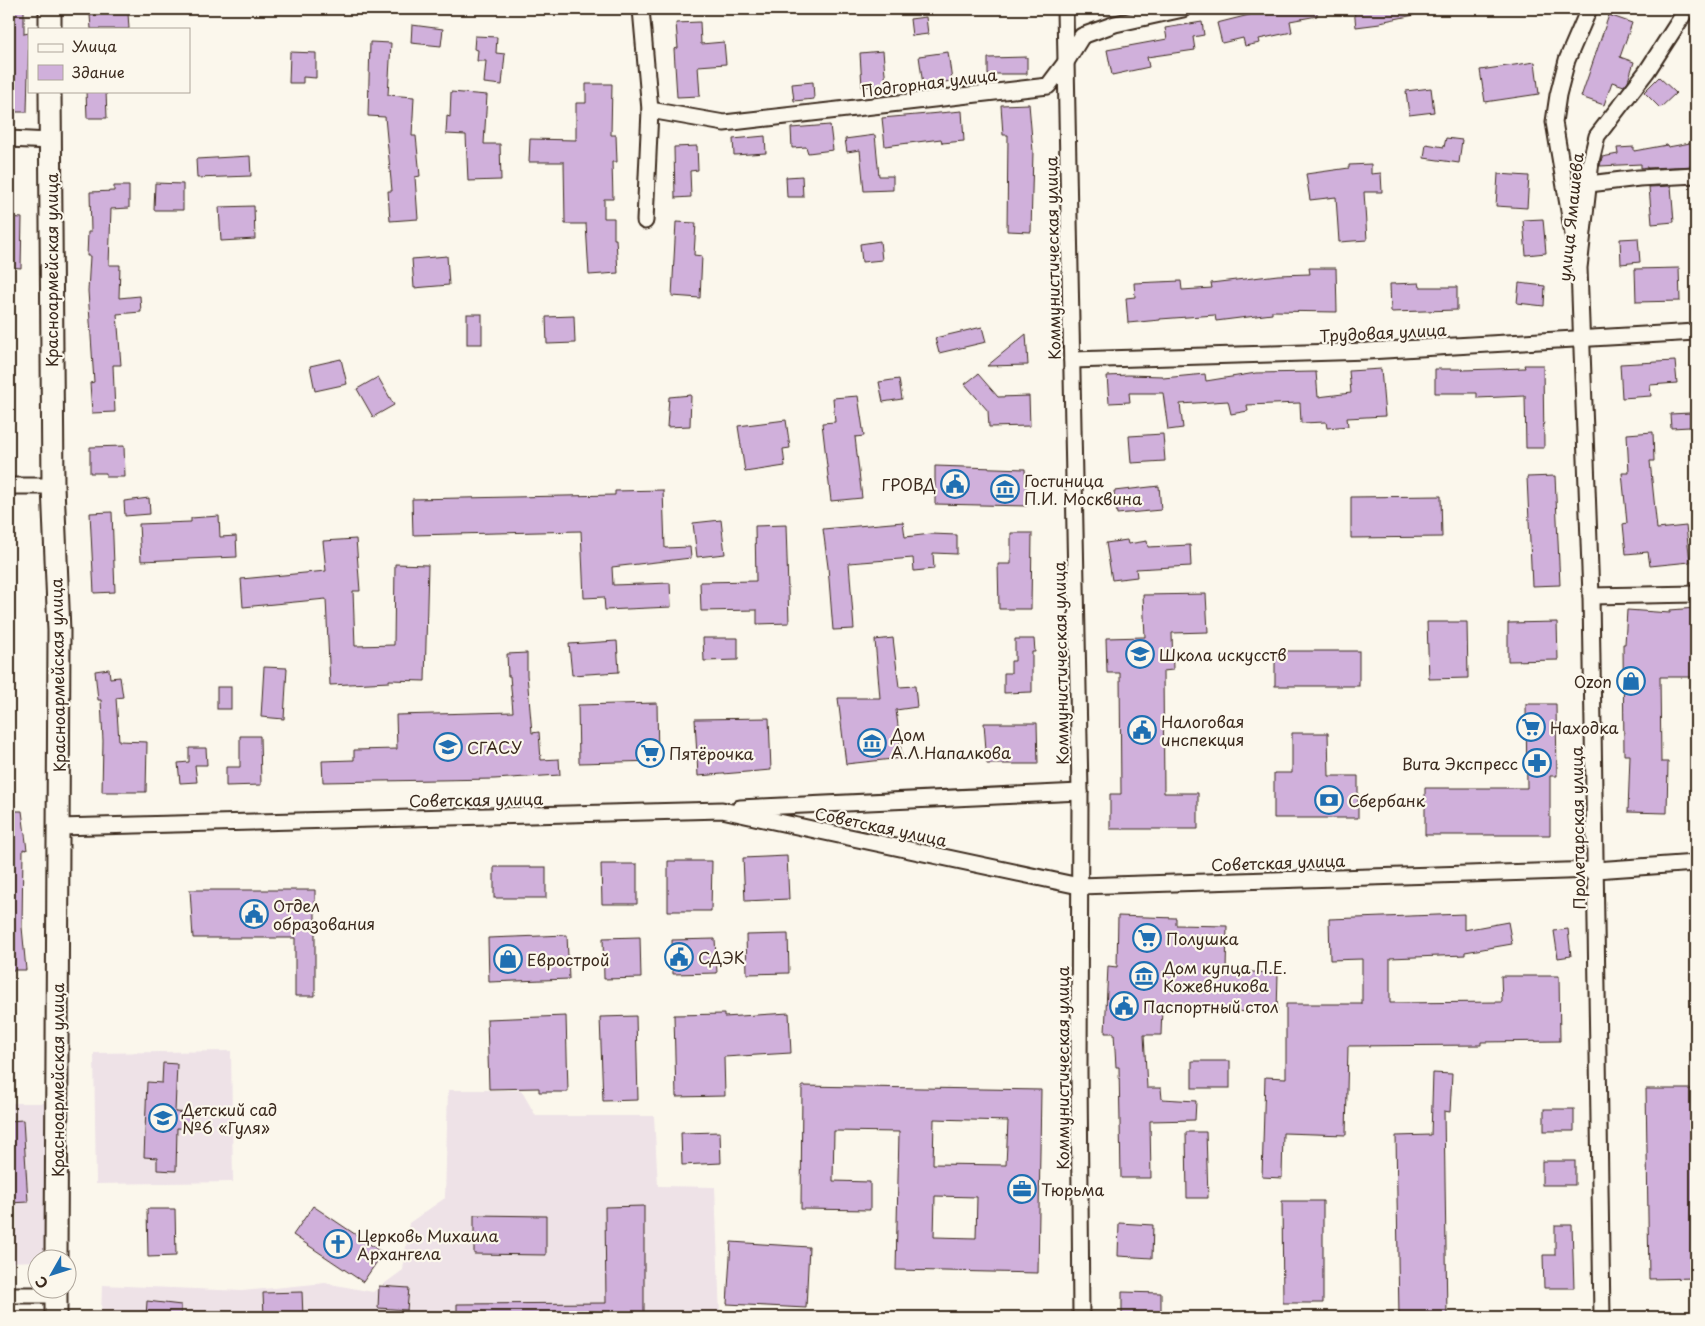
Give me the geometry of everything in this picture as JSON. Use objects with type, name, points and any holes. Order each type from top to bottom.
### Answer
[{"type":"main road","points":[[50,9],[50,28]]},
{"type":"main road","name":"Красноармейская улица","points":[[50,92],[53,486],[59,631],[56,1248]]},
{"type":"main road","points":[[56,1298],[56,1317]]},
{"type":"street","points":[[641,9],[650,110],[645,221]]},
{"type":"street","name":"Коммунистическая улица","points":[[1065,9],[1080,792],[1079,1082],[1081,1317]]},
{"type":"street","name":"Подгорная улица","points":[[650,110],[724,124],[1048,86],[1082,36],[1115,24],[1183,9]]},
{"type":"street","points":[[1579,268],[1554,122],[1558,95],[1568,60],[1589,9]]},
{"type":"street","name":"улица Ямашева","points":[[1582,338],[1579,268],[1588,184],[1596,136],[1647,71],[1686,9]]},
{"type":"street","points":[[9,139],[50,141]]},
{"type":"street","points":[[1588,184],[1696,174]]},
{"type":"street","name":"Трудовая улица","points":[[1072,360],[1368,351],[1696,332]]},
{"type":"street","name":"Пролетарская улица","points":[[1582,338],[1592,596],[1602,1317]]},
{"type":"street","points":[[9,486],[53,486]]},
{"type":"street","points":[[1592,596],[1696,594]]},
{"type":"street","points":[[722,810],[1080,792]]},
{"type":"street","name":"Советская улица","points":[[58,827],[722,810],[1079,886],[1595,870],[1696,863]]},
{"type":"street","points":[[9,1295],[28,1294]]},
{"type":"shaded area","name":"Детский сад №6 «Гуля»","points":[[231,1051],[233,1182],[96,1184],[94,1053]]},
{"type":"shaded area","points":[[448,1090],[521,1090],[536,1116],[654,1116],[658,1186],[715,1187],[720,1317],[101,1317],[102,1285],[242,1291],[325,1283],[373,1292],[403,1270],[409,1223],[445,1198]]},
{"type":"shaded area","points":[[9,1103],[46,1103],[49,1248],[28,1248],[28,1261],[9,1262]]},
{"type":"building","points":[[9,9],[24,9],[24,34],[28,33],[27,112],[9,112]]},
{"type":"building","points":[[1273,9],[1317,9],[1317,16],[1290,21],[1292,32],[1259,39],[1260,43],[1245,46],[1243,38],[1222,43],[1217,23]]},
{"type":"building","points":[[1354,9],[1413,9],[1414,15],[1380,22],[1380,24],[1356,27]]},
{"type":"building","points":[[128,13],[129,28],[91,28],[90,15]]},
{"type":"building","points":[[1609,15],[1632,23],[1620,57],[1634,62],[1628,81],[1624,86],[1612,82],[1604,105],[1581,97]]},
{"type":"building","points":[[926,17],[928,34],[912,36],[910,19]]},
{"type":"building","points":[[700,22],[701,44],[724,42],[726,64],[698,66],[700,96],[677,97],[674,49],[678,48],[676,23]]},
{"type":"building","points":[[1202,22],[1204,35],[1193,37],[1195,50],[1147,57],[1149,67],[1112,75],[1107,50],[1167,39],[1165,28]]},
{"type":"building","points":[[412,25],[443,29],[441,46],[411,43]]},
{"type":"building","points":[[475,36],[497,37],[496,53],[505,54],[502,85],[484,83],[486,61],[477,61],[478,50],[474,49]]},
{"type":"building","points":[[370,42],[391,43],[388,95],[414,97],[412,136],[416,136],[420,176],[415,177],[418,219],[390,221],[388,191],[392,191],[385,117],[368,116]]},
{"type":"building","points":[[883,51],[886,85],[862,87],[860,53]]},
{"type":"building","points":[[290,52],[316,53],[316,78],[303,77],[303,83],[289,83]]},
{"type":"building","points":[[948,52],[952,81],[923,85],[919,56]]},
{"type":"building","points":[[1027,57],[1027,74],[988,74],[988,58]]},
{"type":"building","points":[[1535,62],[1539,94],[1485,102],[1480,70]]},
{"type":"building","points":[[1659,77],[1676,93],[1660,108],[1644,92]]},
{"type":"building","points":[[813,82],[814,99],[794,101],[792,84]]},
{"type":"building","points":[[586,84],[612,84],[611,135],[616,135],[617,162],[612,162],[613,199],[604,199],[604,218],[614,218],[614,239],[616,239],[618,273],[589,275],[586,224],[565,224],[564,162],[529,162],[530,139],[576,140],[576,103],[586,103]]},
{"type":"building","points":[[1431,88],[1434,112],[1409,115],[1406,91]]},
{"type":"building","points":[[86,92],[106,92],[107,118],[87,118]]},
{"type":"building","points":[[451,92],[487,95],[484,144],[500,144],[501,180],[468,181],[466,135],[446,134],[447,116],[450,117]]},
{"type":"building","points":[[1029,104],[1033,151],[1031,232],[1007,231],[1008,135],[1003,135],[1001,105]]},
{"type":"building","points":[[962,111],[964,141],[942,143],[941,139],[885,146],[882,118]]},
{"type":"building","points":[[830,125],[833,150],[808,153],[806,147],[792,148],[791,128]]},
{"type":"building","points":[[875,135],[879,176],[893,176],[893,190],[864,191],[860,150],[847,152],[845,139]]},
{"type":"building","points":[[765,136],[766,153],[734,155],[733,139]]},
{"type":"building","points":[[1446,138],[1462,140],[1459,163],[1424,158],[1426,144],[1444,147]]},
{"type":"building","points":[[1696,142],[1696,166],[1641,168],[1641,164],[1600,166],[1602,157],[1618,154],[1617,148],[1634,147],[1634,151]]},
{"type":"building","points":[[697,146],[698,170],[690,171],[691,197],[675,198],[674,147]]},
{"type":"building","points":[[250,156],[251,176],[197,178],[196,159]]},
{"type":"building","points":[[1371,164],[1371,174],[1381,173],[1382,192],[1364,192],[1367,240],[1339,242],[1336,197],[1310,200],[1306,174],[1349,168],[1349,165]]},
{"type":"building","points":[[1498,174],[1529,176],[1527,208],[1496,206]]},
{"type":"building","points":[[802,176],[803,197],[787,197],[786,177]]},
{"type":"building","points":[[155,183],[183,184],[183,210],[154,210]]},
{"type":"building","points":[[114,186],[129,186],[129,208],[111,209],[109,265],[120,265],[119,298],[140,296],[141,312],[117,314],[121,365],[113,365],[115,412],[92,413],[90,383],[94,382],[88,291],[90,256],[87,256],[88,232],[91,232],[90,192],[114,191]]},
{"type":"building","points":[[1671,186],[1674,222],[1652,224],[1649,187]]},
{"type":"building","points":[[254,206],[255,239],[221,241],[219,207]]},
{"type":"building","points":[[9,217],[22,218],[21,268],[9,267]]},
{"type":"building","points":[[1543,219],[1546,253],[1526,255],[1523,220]]},
{"type":"building","points":[[676,222],[696,223],[694,255],[702,256],[700,298],[672,296]]},
{"type":"building","points":[[1638,238],[1640,262],[1621,264],[1620,239]]},
{"type":"building","points":[[880,241],[882,260],[862,262],[860,244]]},
{"type":"building","points":[[447,256],[449,285],[414,288],[412,259]]},
{"type":"building","points":[[1309,268],[1336,268],[1337,312],[1272,311],[1272,314],[1216,321],[1215,315],[1128,323],[1126,298],[1135,297],[1134,283],[1181,281],[1182,290],[1212,288],[1211,283],[1278,275],[1310,274]]},
{"type":"building","points":[[1679,268],[1680,301],[1636,302],[1635,269]]},
{"type":"building","points":[[1419,283],[1420,287],[1457,287],[1457,310],[1391,312],[1390,284]]},
{"type":"building","points":[[1519,283],[1545,286],[1544,306],[1517,303]]},
{"type":"building","points":[[467,314],[482,314],[482,344],[467,344]]},
{"type":"building","points":[[574,316],[575,343],[547,344],[546,317]]},
{"type":"building","points":[[982,327],[986,342],[939,353],[935,338]]},
{"type":"building","points":[[1026,334],[1028,365],[987,366]]},
{"type":"building","points":[[341,359],[347,384],[315,391],[310,366]]},
{"type":"building","points":[[1675,361],[1677,383],[1650,385],[1651,396],[1622,398],[1620,364]]},
{"type":"building","points":[[1524,365],[1543,365],[1544,448],[1526,448],[1525,396],[1477,398],[1477,393],[1435,393],[1435,369],[1525,368]]},
{"type":"building","points":[[1381,369],[1385,416],[1347,418],[1348,426],[1327,428],[1326,422],[1301,423],[1300,403],[1247,405],[1248,411],[1231,414],[1228,401],[1180,404],[1183,428],[1168,430],[1163,393],[1129,393],[1130,402],[1109,403],[1107,376],[1163,376],[1163,378],[1205,374],[1206,381],[1256,373],[1316,372],[1318,397],[1351,393],[1349,371]]},
{"type":"building","points":[[978,374],[998,397],[1029,396],[1030,426],[989,427],[988,411],[965,384]]},
{"type":"building","points":[[378,377],[394,405],[373,417],[357,389]]},
{"type":"building","points":[[899,379],[902,399],[883,402],[879,382]]},
{"type":"building","points":[[691,395],[690,426],[667,427],[669,397]]},
{"type":"building","points":[[858,396],[864,436],[855,437],[862,498],[831,501],[822,423],[835,422],[833,398]]},
{"type":"building","points":[[1690,413],[1690,427],[1671,428],[1670,414]]},
{"type":"building","points":[[786,420],[790,448],[783,449],[785,466],[745,472],[738,426]]},
{"type":"building","points":[[1653,432],[1654,461],[1650,461],[1657,529],[1686,526],[1690,562],[1650,566],[1648,552],[1626,554],[1623,524],[1627,523],[1622,473],[1629,473],[1627,434]]},
{"type":"building","points":[[1163,434],[1165,461],[1131,463],[1129,436]]},
{"type":"building","points":[[124,446],[125,477],[106,477],[106,473],[90,473],[90,447]]},
{"type":"building","points":[[935,466],[1025,469],[1027,506],[935,504]]},
{"type":"building","points":[[1555,476],[1560,585],[1532,586],[1527,477]]},
{"type":"building","points":[[1159,486],[1161,510],[1117,514],[1114,491]]},
{"type":"building","points":[[663,490],[665,548],[690,547],[691,558],[612,567],[613,585],[670,583],[671,607],[605,610],[604,597],[584,598],[581,531],[413,535],[412,499],[615,495],[615,491]]},
{"type":"building","points":[[1441,496],[1442,537],[1351,538],[1351,497]]},
{"type":"building","points":[[149,498],[150,514],[125,516],[124,501]]},
{"type":"building","points":[[112,512],[115,592],[94,593],[90,513]]},
{"type":"building","points":[[219,516],[220,537],[236,536],[237,557],[141,561],[139,524],[191,522],[191,518]]},
{"type":"building","points":[[721,520],[725,554],[697,557],[693,523]]},
{"type":"building","points":[[903,522],[905,537],[931,534],[957,535],[957,554],[933,553],[934,569],[914,571],[913,558],[849,563],[854,629],[833,630],[823,529]]},
{"type":"building","points":[[786,525],[789,623],[757,624],[757,610],[701,611],[700,582],[756,581],[755,526]]},
{"type":"building","points":[[1011,533],[1032,533],[1031,609],[999,609],[998,564],[1011,564]]},
{"type":"building","points":[[356,539],[360,591],[353,591],[355,646],[394,645],[395,564],[428,565],[425,681],[389,680],[389,682],[330,685],[326,599],[243,607],[241,579],[326,571],[323,541]]},
{"type":"building","points":[[1127,540],[1128,544],[1147,541],[1148,547],[1190,545],[1191,566],[1136,569],[1137,577],[1112,580],[1106,543]]},
{"type":"building","points":[[1206,594],[1208,632],[1172,633],[1173,670],[1163,671],[1164,793],[1198,793],[1198,829],[1110,829],[1110,794],[1121,794],[1120,673],[1107,673],[1106,638],[1145,637],[1143,595]]},
{"type":"building","points":[[1696,608],[1696,677],[1660,677],[1661,762],[1668,762],[1667,813],[1628,812],[1630,755],[1624,755],[1623,644],[1625,644],[1627,610],[1670,613],[1670,610]]},
{"type":"building","points":[[1427,622],[1467,622],[1468,678],[1429,679]]},
{"type":"building","points":[[1557,622],[1558,660],[1508,661],[1508,623]]},
{"type":"building","points":[[703,638],[738,638],[738,660],[704,661]]},
{"type":"building","points":[[893,638],[899,687],[915,686],[917,707],[896,710],[902,758],[846,764],[838,698],[880,698],[875,640]]},
{"type":"building","points":[[1015,639],[1034,639],[1035,652],[1032,652],[1032,692],[1004,693],[1004,673],[1011,673],[1011,661],[1015,661]]},
{"type":"building","points":[[617,641],[619,672],[572,675],[569,644]]},
{"type":"building","points":[[1275,651],[1359,651],[1359,686],[1275,686]]},
{"type":"building","points":[[527,653],[532,733],[539,732],[541,760],[559,759],[560,775],[494,779],[323,782],[322,761],[354,760],[354,750],[397,749],[396,715],[513,712],[507,654]]},
{"type":"building","points":[[264,667],[287,668],[284,719],[261,717]]},
{"type":"building","points":[[109,669],[110,678],[120,677],[123,697],[116,698],[119,741],[147,742],[146,792],[102,792],[103,741],[101,700],[98,700],[95,671]]},
{"type":"building","points":[[217,687],[231,687],[231,709],[217,709]]},
{"type":"building","points":[[657,703],[658,761],[579,763],[578,705]]},
{"type":"building","points":[[1526,704],[1556,704],[1557,776],[1550,776],[1550,835],[1425,835],[1425,788],[1527,788]]},
{"type":"building","points":[[769,718],[771,770],[698,776],[695,719]]},
{"type":"building","points":[[984,723],[1037,723],[1038,764],[987,764]]},
{"type":"building","points":[[1292,733],[1328,733],[1329,776],[1358,776],[1358,818],[1274,818],[1274,773],[1292,773]]},
{"type":"building","points":[[240,736],[260,736],[261,785],[226,786],[226,767],[240,767]]},
{"type":"building","points":[[189,748],[206,748],[207,765],[195,765],[197,782],[180,783],[178,763],[189,762]]},
{"type":"building","points":[[9,811],[22,811],[27,850],[23,849],[22,927],[26,970],[9,970]]},
{"type":"building","points":[[787,856],[789,899],[745,901],[743,858]]},
{"type":"building","points":[[668,861],[712,861],[711,911],[668,911]]},
{"type":"building","points":[[601,864],[637,864],[637,904],[602,904]]},
{"type":"building","points":[[494,867],[546,867],[546,898],[494,898]]},
{"type":"building","name":"Отдел образования","points":[[190,890],[315,890],[315,996],[295,996],[295,938],[193,938]]},
{"type":"building","points":[[1464,914],[1464,930],[1508,922],[1512,944],[1465,952],[1465,955],[1390,958],[1390,1003],[1502,1002],[1501,976],[1559,976],[1560,1041],[1481,1042],[1481,1045],[1348,1046],[1346,1135],[1283,1133],[1282,1178],[1262,1177],[1265,1077],[1286,1078],[1286,1004],[1362,1004],[1362,959],[1330,960],[1329,919]]},
{"type":"building","points":[[1118,916],[1176,918],[1176,925],[1227,926],[1226,971],[1278,973],[1277,1013],[1162,1008],[1161,1035],[1144,1035],[1147,1088],[1161,1088],[1162,1099],[1196,1101],[1195,1120],[1150,1121],[1151,1178],[1121,1178],[1119,1067],[1116,1067],[1114,1033],[1105,1033],[1108,966],[1117,967]]},
{"type":"building","points":[[1568,929],[1571,956],[1558,958],[1554,931]]},
{"type":"building","points":[[788,934],[789,973],[747,974],[746,935]]},
{"type":"building","points":[[567,935],[569,979],[489,982],[488,938]]},
{"type":"building","points":[[640,937],[641,978],[604,979],[603,938]]},
{"type":"building","points":[[715,939],[717,973],[673,974],[672,940]]},
{"type":"building","points":[[789,1013],[791,1053],[724,1057],[725,1096],[676,1097],[674,1015],[724,1014],[724,1017]]},
{"type":"building","points":[[566,1016],[568,1092],[539,1092],[539,1088],[489,1089],[487,1019]]},
{"type":"building","points":[[636,1016],[638,1100],[603,1101],[600,1017]]},
{"type":"building","points":[[1192,1061],[1230,1061],[1230,1088],[1192,1088]]},
{"type":"building","points":[[163,1063],[177,1064],[175,1112],[192,1113],[192,1129],[177,1128],[176,1171],[157,1170],[157,1158],[144,1157],[147,1082],[162,1083]]},
{"type":"building","points":[[1433,1073],[1452,1074],[1450,1112],[1444,1111],[1447,1317],[1399,1317],[1396,1136],[1431,1135]]},
{"type":"building","points":[[802,1086],[1041,1090],[1038,1273],[896,1270],[899,1132],[834,1131],[833,1181],[870,1182],[870,1210],[801,1209]],"holes":[[[934,1119],[1008,1121],[1006,1165],[933,1164]],[[935,1196],[977,1197],[976,1238],[934,1237]]]},
{"type":"building","points":[[1646,1089],[1695,1089],[1696,1278],[1649,1279]]},
{"type":"building","points":[[1544,1109],[1574,1109],[1574,1131],[1544,1131]]},
{"type":"building","points":[[23,1120],[28,1202],[9,1203],[9,1121]]},
{"type":"building","points":[[720,1132],[721,1163],[682,1165],[681,1133]]},
{"type":"building","points":[[1186,1132],[1206,1132],[1208,1198],[1187,1198]]},
{"type":"building","points":[[1542,1161],[1575,1161],[1575,1185],[1542,1185]]},
{"type":"building","points":[[1282,1201],[1323,1201],[1323,1303],[1283,1303]]},
{"type":"building","name":"Церковь Михаила Архангела","points":[[313,1206],[383,1253],[363,1282],[293,1235]]},
{"type":"building","points":[[644,1206],[644,1317],[457,1317],[457,1304],[606,1303],[605,1207]]},
{"type":"building","points":[[147,1209],[175,1209],[176,1256],[148,1257]]},
{"type":"building","points":[[474,1215],[546,1216],[546,1255],[474,1254]]},
{"type":"building","points":[[1119,1223],[1153,1225],[1152,1258],[1118,1256]]},
{"type":"building","points":[[1555,1225],[1572,1225],[1574,1288],[1544,1288],[1543,1255],[1555,1255]]},
{"type":"building","points":[[731,1242],[809,1247],[806,1308],[727,1304]]},
{"type":"building","points":[[379,1286],[409,1288],[407,1310],[378,1308]]},
{"type":"building","points":[[302,1292],[303,1317],[264,1317],[263,1293]]},
{"type":"building","points":[[1122,1292],[1161,1293],[1161,1317],[1122,1317]]},
{"type":"building","points":[[147,1301],[181,1305],[181,1317],[146,1317]]},
{"type":"place","name":"ГРОВД","points":[[955,484]]},
{"type":"place","name":"Гостиница П.И. Москвина","points":[[1005,489]]},
{"type":"place","name":"Школа искусств","points":[[1140,654]]},
{"type":"place","name":"Ozon","points":[[1631,681]]},
{"type":"place","name":"Находка","points":[[1531,727]]},
{"type":"place","name":"Налоговая инспекция","points":[[1142,730]]},
{"type":"place","name":"Дом А.Л.Напалкова","points":[[872,743]]},
{"type":"place","name":"СГАСУ","points":[[448,747]]},
{"type":"place","name":"Пятёрочка","points":[[650,753]]},
{"type":"place","name":"Вита Экспресс","points":[[1537,763]]},
{"type":"place","name":"Сбербанк","points":[[1329,800]]},
{"type":"place","name":"Отдел образования","points":[[254,914]]},
{"type":"place","name":"Полушка","points":[[1147,938]]},
{"type":"place","name":"СДЭК","points":[[679,957]]},
{"type":"place","name":"Еврострой","points":[[508,959]]},
{"type":"place","name":"Дом купца П.Е. Кожевникова","points":[[1144,976]]},
{"type":"place","name":"Паспортный стол","points":[[1124,1006]]},
{"type":"place","name":"Детский сад №6 «Гуля»","points":[[163,1118]]},
{"type":"place","name":"Тюрьма","points":[[1022,1189]]},
{"type":"place","name":"Церковь Михаила Архангела","points":[[338,1244]]}]
